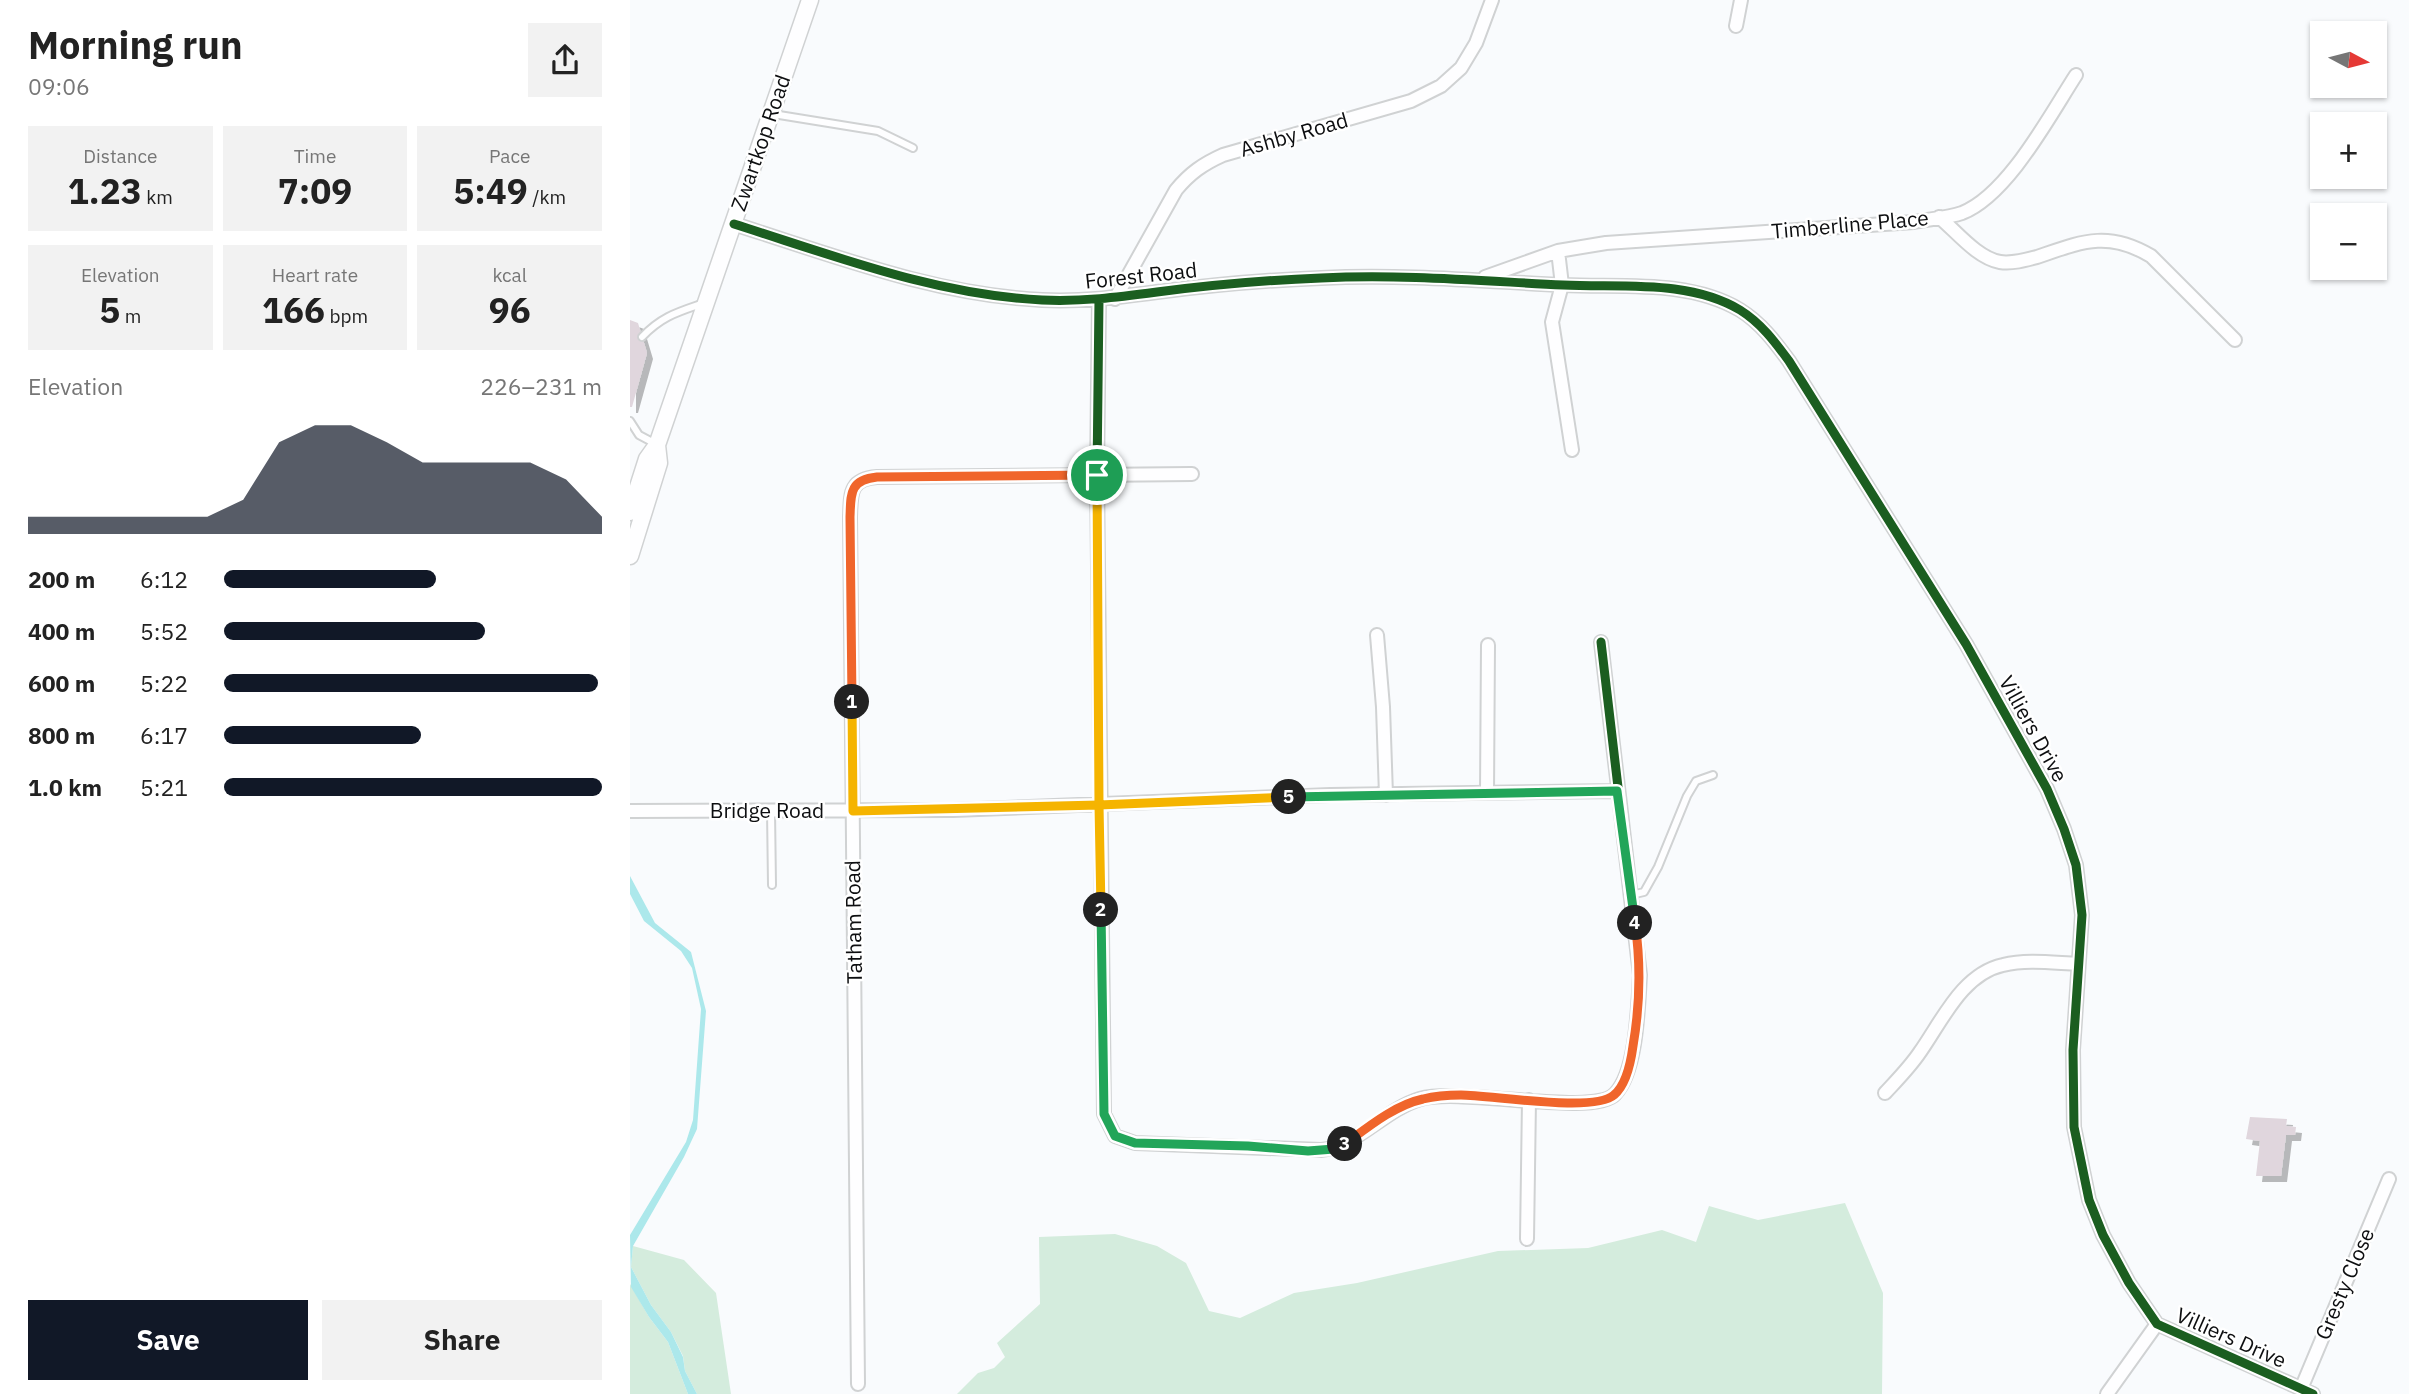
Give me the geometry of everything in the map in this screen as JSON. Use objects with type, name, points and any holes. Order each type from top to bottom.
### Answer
[{"type":"street","name":"Zwartkop Road","points":[[630,512],[647,458],[657,445],[810,0]]},
{"type":"street","name":"Ashby Road","points":[[1115,299],[1175,190],[1187,176],[1223,155],[1411,101],[1441,86],[1461,68],[1476,43],[1492,0]]},
{"type":"street","points":[[1736,26],[1741,0]]},
{"type":"street","name":"Timberline Place","points":[[1479,279],[1558,251],[1606,243],[1914,222],[1961,213],[1980,204],[2018,164],[2076,75]]},
{"type":"street","points":[[1939,217],[1976,249],[1999,262],[2031,258],[2089,240],[2120,241],[2136,247],[2151,256],[2235,340]]},
{"type":"street","name":"Forest Road","points":[[734,224],[953,290],[1005,298],[1115,299],[1157,292],[1323,278],[1479,279],[1562,285]]},
{"type":"street","points":[[1558,251],[1562,285],[1552,322],[1573,450]]},
{"type":"street","name":"Villiers Drive","points":[[1562,285],[1664,288],[1696,293],[1740,310],[1772,338],[1913,557],[1972,655],[2047,789],[2064,829],[2078,874],[2082,915],[2072,1089],[2074,1127],[2089,1200],[2103,1235],[2129,1283],[2157,1324],[2306,1392]]},
{"type":"street","points":[[1099,299],[1099,805],[1104,1114],[1115,1136],[1135,1143],[1248,1146],[1308,1151],[1334,1149],[1388,1114],[1420,1099],[1461,1095],[1594,1103],[1615,1095],[1631,1059],[1640,975],[1601,642]]},
{"type":"street","name":"Zwartkop Road","points":[[630,556],[659,463],[657,445]]},
{"type":"street","points":[[1097,475],[1192,474]]},
{"type":"street","name":"Tatham Road","points":[[858,1384],[851,497],[859,481],[877,477],[1097,475]]},
{"type":"street","points":[[1377,635],[1386,794]]},
{"type":"street","points":[[1487,793],[1488,645]]},
{"type":"street","name":"Bridge Road","points":[[630,811],[853,811],[1386,794],[1617,791]]},
{"type":"street","points":[[1885,1093],[1919,1054],[1952,1003],[1987,971],[2003,965],[2028,962],[2078,964]]},
{"type":"street","points":[[1527,1239],[1529,1100]]},
{"type":"street","name":"Gresty Close","points":[[2306,1392],[2389,1179]]},
{"type":"street","points":[[2107,1394],[2157,1324]]},
{"type":"lane","points":[[771,113],[878,131],[913,148]]},
{"type":"lane","points":[[642,337],[654,324],[669,315],[706,302]]},
{"type":"lane","points":[[630,421],[639,435],[657,445]]},
{"type":"lane","points":[[1631,895],[1644,891],[1658,867],[1687,796],[1696,781],[1713,775]]},
{"type":"lane","points":[[771,811],[772,885]]},
{"type":"green space","points":[[1845,1203],[1883,1293],[1882,1394],[957,1394],[978,1373],[994,1368],[1005,1357],[997,1343],[1040,1304],[1039,1237],[1115,1234],[1157,1246],[1186,1263],[1209,1311],[1240,1318],[1294,1293],[1357,1283],[1498,1251],[1588,1248],[1662,1230],[1696,1242],[1709,1206],[1758,1220]]},
{"type":"green space","points":[[633,1246],[684,1260],[716,1293],[731,1394],[697,1394],[685,1371],[683,1356],[671,1332],[651,1305],[631,1267]]},
{"type":"green space","points":[[630,1284],[649,1317],[668,1342],[688,1394],[630,1394]]},
{"type":"water","points":[[630,876],[655,923],[691,952],[706,1011],[697,1129],[633,1246],[631,1267],[651,1305],[671,1332],[683,1357],[685,1371],[697,1394],[688,1394],[668,1342],[631,1287],[630,1235],[686,1142],[693,1120],[701,1009],[692,968],[681,951],[644,921],[630,894]]},
{"type":"building","points":[[630,320],[638,323],[647,353],[632,407],[630,407]]},
{"type":"building","points":[[2250,1117],[2287,1119],[2286,1126],[2296,1127],[2295,1135],[2286,1135],[2281,1176],[2256,1176],[2260,1141],[2246,1139]]},
{"type":"cycle path","points":[[734,224],[886,272],[963,291],[1002,297],[1086,300],[1280,280],[1412,277],[1676,289],[1720,300],[1748,315],[1767,333],[1789,361],[1966,644],[2047,789],[2064,829],[2076,865],[2082,915],[2073,1050],[2074,1127],[2089,1200],[2103,1235],[2129,1283],[2157,1324],[2313,1394]]},
{"type":"cycle path","points":[[1099,299],[1097,475],[1104,1114],[1115,1136],[1135,1143],[1321,1150],[1346,1142],[1394,1111],[1420,1099],[1465,1096],[1581,1103],[1602,1100],[1615,1094],[1628,1070],[1632,1054],[1640,975],[1601,642]]},
{"type":"route","points":[[1097,475],[877,477],[859,481],[854,487],[850,517],[853,811],[1099,805],[1104,1114],[1108,1127],[1115,1136],[1135,1143],[1248,1146],[1308,1151],[1334,1149],[1388,1114],[1420,1099],[1461,1095],[1594,1103],[1615,1095],[1631,1059],[1640,975],[1617,791],[1330,795],[1099,805],[1097,475]]}]
